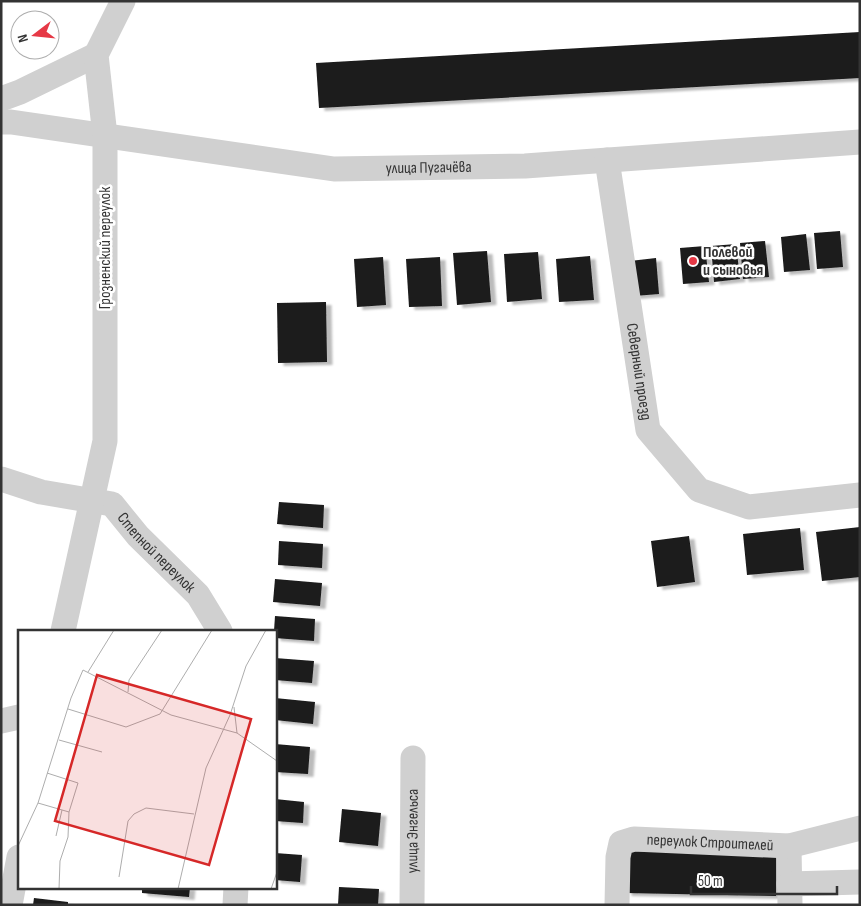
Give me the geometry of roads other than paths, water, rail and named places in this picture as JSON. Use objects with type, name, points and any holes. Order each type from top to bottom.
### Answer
[{"type":"street","points":[[1,99],[20,92],[96,55],[123,1]]},
{"type":"street","name":"Грозненский переулок","points":[[92,500],[105,442],[105,136],[96,55]]},
{"type":"street","name":"улица Пугачёва","points":[[1,122],[334,169],[525,166],[860,142]]},
{"type":"street","name":"Северный проезд","points":[[607,160],[648,430],[699,490],[749,508],[860,495]]},
{"type":"street","name":"Степной переулок","points":[[1,478],[42,492],[112,504],[138,536],[198,595],[219,630]]},
{"type":"street","points":[[63,630],[92,500]]},
{"type":"street","points":[[1,721],[18,717]]},
{"type":"street","name":"улица Энгельса","points":[[412,905],[413,758]]},
{"type":"street","name":"переулок Строителей","points":[[617,905],[618,857],[621,843],[634,839],[789,846],[860,828]]},
{"type":"street","points":[[789,846],[790,894],[860,882]]},
{"type":"street","points":[[10,905],[18,862]]},
{"type":"street","points":[[236,888],[236,905]]},
{"type":"place","name":"Полевой и сыновья","points":[[693,261]]}]
